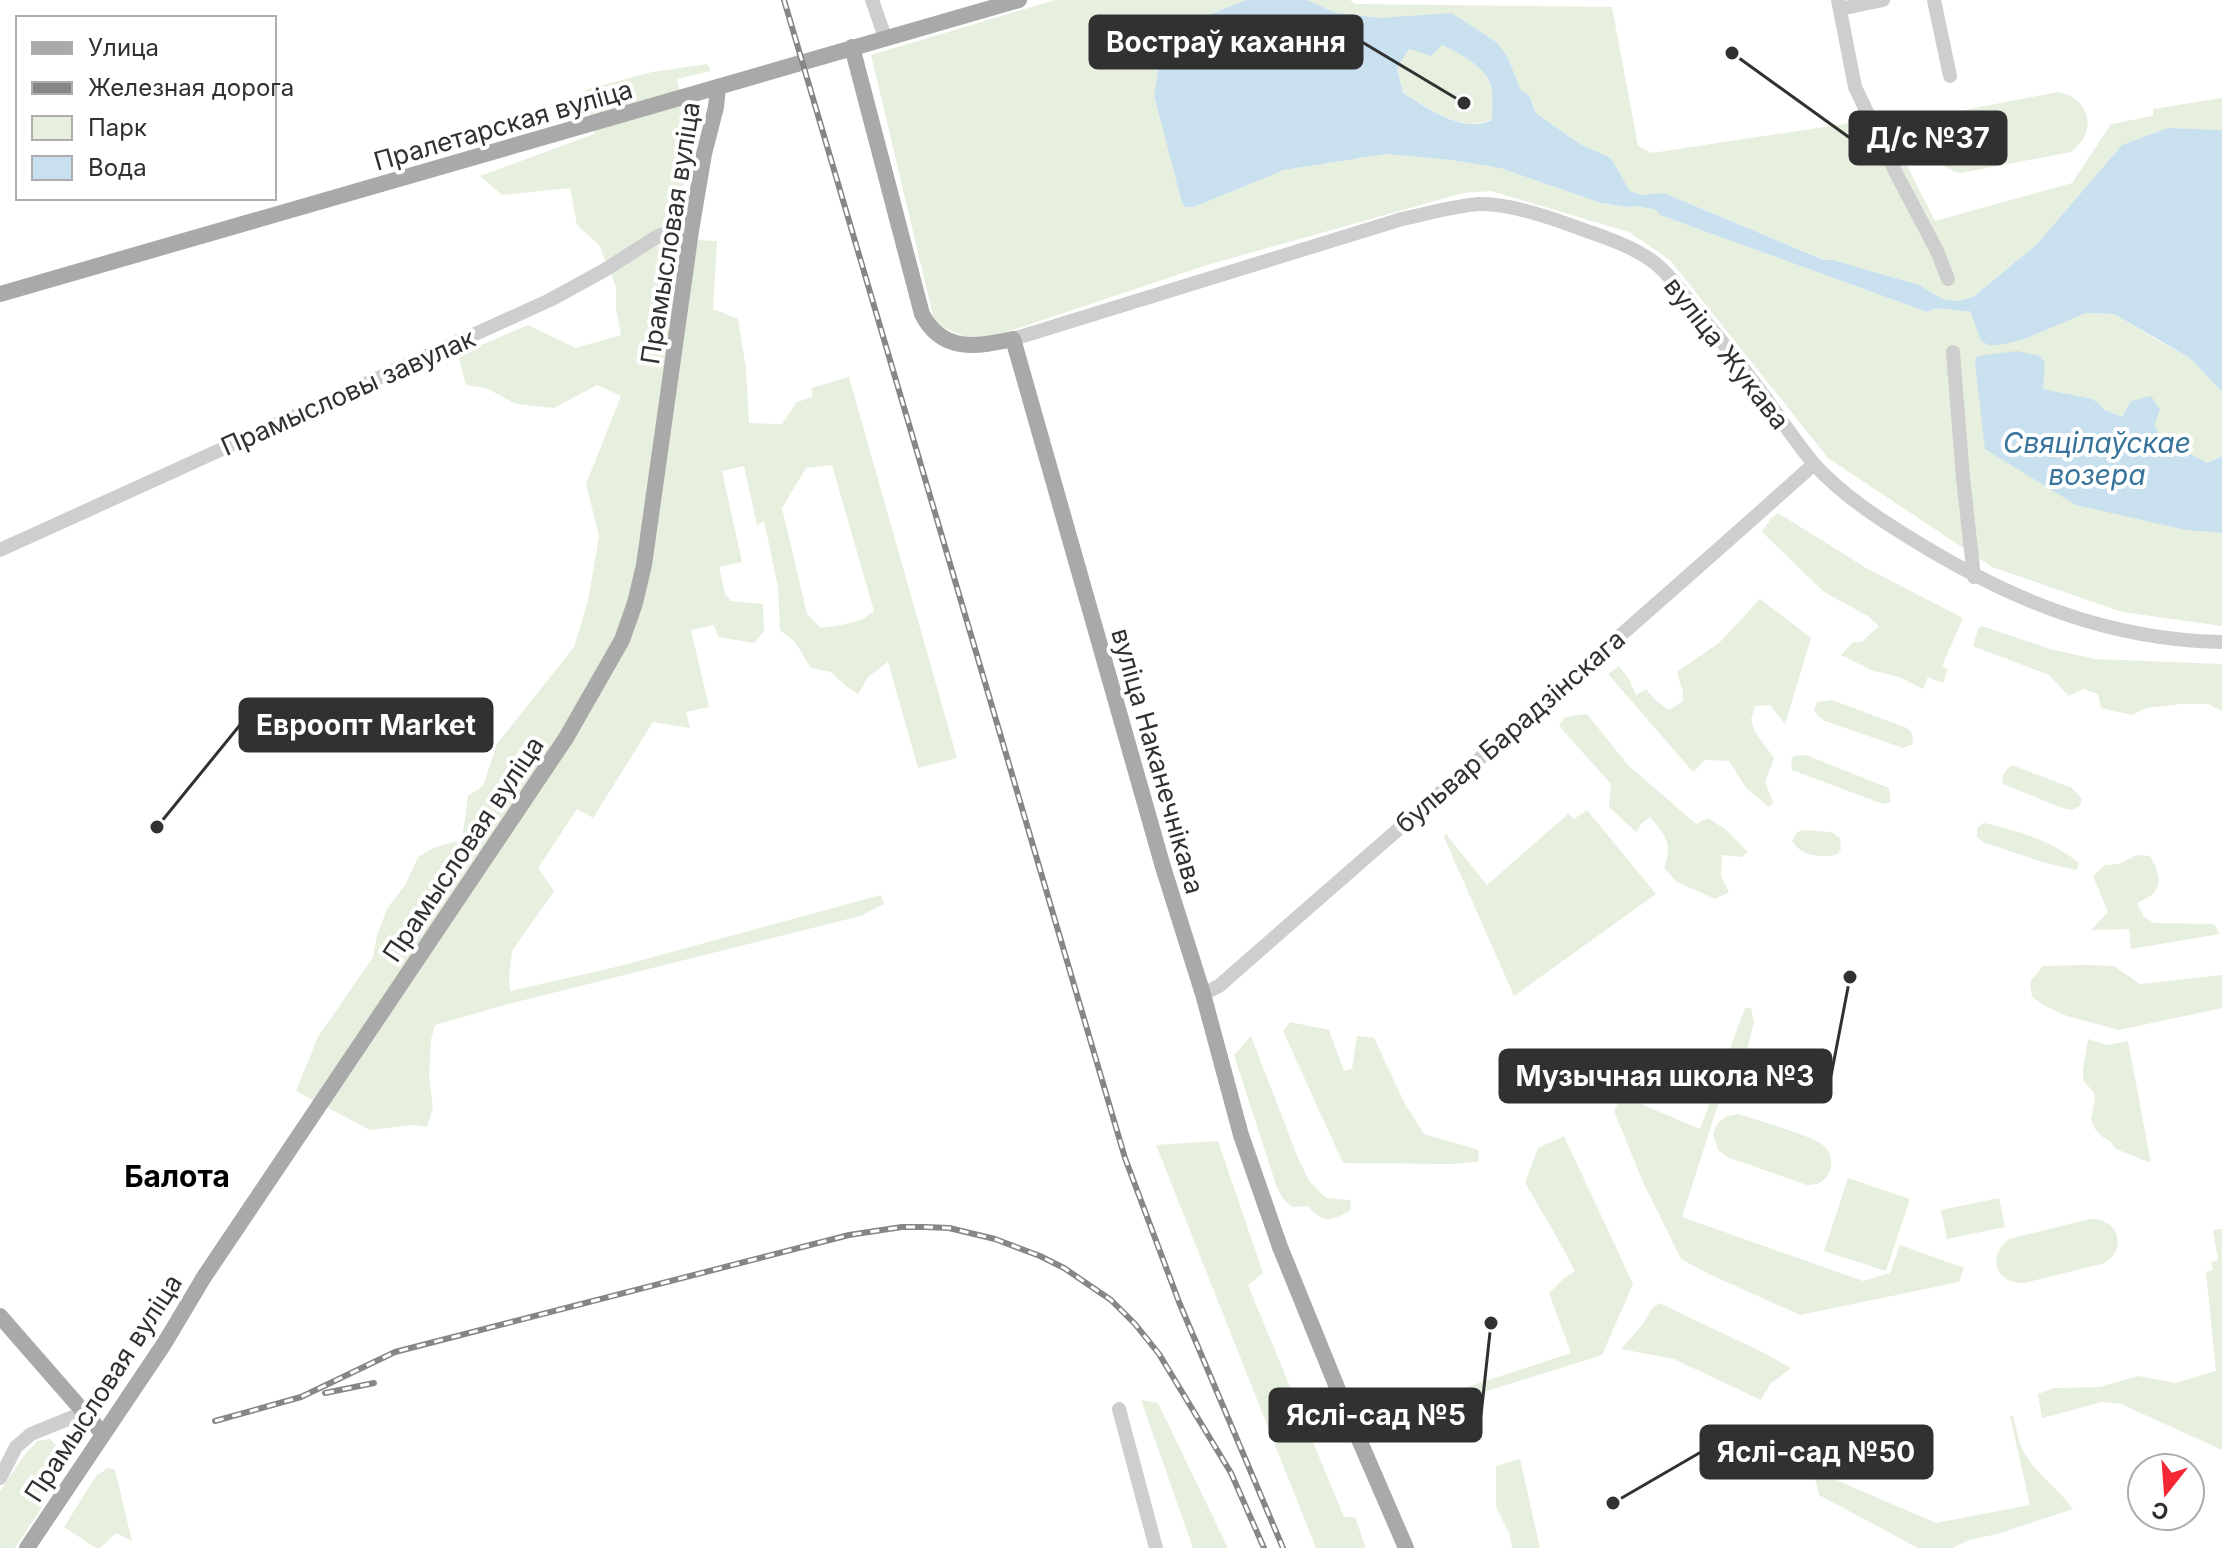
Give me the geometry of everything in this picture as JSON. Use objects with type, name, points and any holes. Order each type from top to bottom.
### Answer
[{"type":"main road","name":"Пралетарская вуліца","points":[[0,294],[1019,0]]},
{"type":"main road","points":[[852,47],[922,314],[929,329],[942,338],[964,345],[986,345],[1013,339]]},
{"type":"main road","name":"Прамысловая вуліца","points":[[27,1548],[164,1344],[204,1277],[566,738],[622,640],[644,565],[691,231],[718,88]]},
{"type":"main road","name":"вуліца Наканечнікава","points":[[1013,339],[1241,1135],[1280,1247],[1406,1548]]},
{"type":"main road","points":[[0,1316],[103,1434]]},
{"type":"street","points":[[872,0],[885,37]]},
{"type":"street","points":[[1883,0],[1839,4],[1855,87],[1948,279]]},
{"type":"street","points":[[1934,0],[1950,76]]},
{"type":"street","name":"вуліца Жукава","points":[[1013,339],[1402,219],[1481,204],[1503,206],[1621,243],[1652,261],[1671,279],[1742,367],[1814,464],[1885,523],[1974,577],[2090,623],[2135,634],[2222,642]]},
{"type":"street","name":"Прамысловы завулак","points":[[0,550],[550,300],[658,236],[691,231]]},
{"type":"street","points":[[1953,352],[1974,577]]},
{"type":"street","name":"бульвар Барадзінскага","points":[[1203,994],[1219,986],[1814,464]]},
{"type":"street","points":[[1119,1409],[1156,1548]]},
{"type":"street","points":[[0,1478],[16,1447],[31,1434],[83,1413]]},
{"type":"green space","points":[[1055,0],[1246,0],[1174,29],[1159,67],[1155,95],[1185,207],[1204,203],[1284,170],[1386,154],[1451,160],[1500,168],[1601,203],[1656,210],[1660,215],[1927,312],[1938,309],[1971,311],[1981,341],[2022,340],[2086,313],[2114,314],[2190,358],[2222,392],[2222,456],[2207,463],[2162,439],[2155,425],[2105,410],[2093,399],[2042,389],[1999,352],[2186,530],[2222,533],[2222,626],[2122,612],[1992,567],[1828,458],[1670,260],[1629,232],[1491,191],[1463,193],[1207,265],[992,337],[966,337],[935,324],[871,55]]},
{"type":"green space","points":[[1307,0],[1350,0],[1355,4],[1612,7],[1638,146],[1652,153],[1883,118],[1935,221],[2072,183],[2111,124],[2153,116],[2153,109],[2222,98],[2222,130],[2168,128],[2122,145],[2037,244],[1973,297],[1958,301],[1943,299],[1919,285],[1825,260],[1664,193],[1640,195],[1630,191],[1611,158],[1580,144],[1536,113],[1532,101],[1521,90],[1507,56],[1404,18],[1334,12]]},
{"type":"green space","points":[[1442,45],[1471,61],[1484,73],[1491,86],[1492,119],[1481,123],[1458,121],[1435,112],[1403,93],[1397,68],[1409,49]]},
{"type":"green space","points":[[707,64],[711,71],[677,79],[691,144],[673,239],[717,241],[713,309],[738,319],[746,369],[749,423],[782,424],[797,402],[813,397],[811,388],[849,377],[957,758],[918,768],[888,662],[869,676],[858,694],[831,672],[811,668],[795,642],[780,630],[778,587],[764,521],[757,525],[744,466],[722,471],[742,562],[719,567],[725,594],[731,601],[763,604],[764,631],[754,643],[718,637],[714,625],[691,630],[709,707],[686,712],[690,728],[653,722],[593,818],[577,809],[538,868],[554,891],[512,951],[510,991],[616,967],[881,895],[884,904],[860,916],[435,1025],[429,1076],[433,1108],[427,1127],[413,1125],[370,1130],[296,1091],[318,1037],[373,957],[377,935],[388,907],[406,884],[418,857],[436,847],[462,840],[468,796],[483,786],[497,744],[574,647],[588,601],[599,536],[586,484],[621,396],[597,385],[554,408],[516,404],[486,388],[466,385],[458,355],[528,325],[576,348],[621,335],[616,287],[599,245],[577,225],[570,188],[502,195],[480,176],[594,134],[585,90],[652,72]],"holes":[[[832,465],[874,611],[856,621],[821,628],[807,614],[782,508],[806,468]]]},
{"type":"green space","points":[[2058,92],[2078,101],[2087,117],[2085,135],[2071,152],[1961,173],[1941,164],[1935,156],[1932,148],[1934,130],[1949,113]]},
{"type":"green space","points":[[1778,513],[1866,568],[1963,618],[1942,666],[1948,669],[1943,683],[1928,677],[1923,689],[1841,655],[1853,642],[1862,642],[1879,626],[1868,616],[1824,592],[1762,532]]},
{"type":"green space","points":[[1760,599],[1811,638],[1785,724],[1770,705],[1755,706],[1751,720],[1755,732],[1774,758],[1765,782],[1773,802],[1769,807],[1746,788],[1729,761],[1705,760],[1693,772],[1608,674],[1619,666],[1636,695],[1646,689],[1669,710],[1683,701],[1677,672],[1720,642]]},
{"type":"green space","points":[[1982,626],[2050,649],[2095,659],[2222,664],[2222,711],[2208,704],[2146,708],[2132,715],[2101,708],[2098,694],[2083,689],[2069,696],[2049,675],[1973,646],[1978,629]]},
{"type":"green space","points":[[1832,700],[1907,728],[1912,733],[1913,744],[1903,748],[1825,721],[1814,710],[1817,702]]},
{"type":"green space","points":[[1587,714],[1628,765],[1696,824],[1708,818],[1725,829],[1748,852],[1741,857],[1722,855],[1721,876],[1729,892],[1715,899],[1677,882],[1664,868],[1668,846],[1650,817],[1636,832],[1609,807],[1611,784],[1559,726],[1565,717]]},
{"type":"green space","points":[[1806,755],[1889,788],[1891,802],[1883,804],[1792,770],[1791,759]]},
{"type":"green space","points":[[2012,765],[2072,788],[2082,799],[2080,806],[2072,810],[2062,808],[2003,784],[2004,773]]},
{"type":"green space","points":[[1587,810],[1656,894],[1514,996],[1444,837],[1446,834],[1487,885],[1568,814],[1574,819]]},
{"type":"green space","points":[[1984,823],[2046,843],[2079,863],[2077,870],[2045,863],[1983,842],[1977,837],[1977,828]]},
{"type":"green space","points":[[1797,832],[1831,832],[1840,838],[1841,849],[1837,855],[1806,853],[1792,841]]},
{"type":"green space","points":[[2137,855],[2150,856],[2159,879],[2156,890],[2137,903],[2144,917],[2154,923],[2214,924],[2220,934],[2131,949],[2129,929],[2091,930],[2108,912],[2093,876],[2105,865],[2119,864]]},
{"type":"green space","points":[[2043,966],[2114,966],[2140,984],[2222,975],[2222,1008],[2119,1030],[2067,1016],[2032,997],[2030,982]]},
{"type":"green space","points":[[1745,1008],[1751,1008],[1754,1022],[1735,1100],[1721,1095],[1682,1217],[1863,1281],[1890,1273],[1900,1245],[1964,1268],[1959,1282],[1800,1315],[1681,1259],[1642,1180],[1614,1111],[1622,1096],[1700,1129]]},
{"type":"green space","points":[[1290,1022],[1329,1030],[1344,1071],[1352,1069],[1357,1036],[1374,1038],[1405,1104],[1424,1134],[1479,1150],[1478,1162],[1343,1163],[1283,1031]]},
{"type":"green space","points":[[1251,1036],[1309,1181],[1326,1198],[1350,1200],[1351,1210],[1344,1214],[1323,1218],[1308,1206],[1292,1207],[1283,1199],[1234,1055]]},
{"type":"green space","points":[[2088,1039],[2107,1045],[2128,1041],[2151,1163],[2116,1149],[2095,1129],[2091,1120],[2094,1093],[2083,1080]]},
{"type":"green space","points":[[1738,1114],[1823,1145],[1831,1159],[1826,1177],[1819,1183],[1807,1185],[1727,1157],[1718,1150],[1713,1133],[1718,1123],[1727,1116]]},
{"type":"green space","points":[[1564,1136],[1633,1284],[1602,1355],[1455,1401],[1452,1392],[1571,1353],[1549,1293],[1575,1271],[1525,1183],[1538,1148]]},
{"type":"green space","points":[[1218,1141],[1263,1273],[1248,1285],[1344,1517],[1355,1517],[1366,1548],[1316,1548],[1156,1145]]},
{"type":"green space","points":[[1848,1178],[1910,1199],[1886,1271],[1824,1251]]},
{"type":"green space","points":[[1999,1198],[2005,1227],[1947,1239],[1941,1210]]},
{"type":"green space","points":[[2090,1219],[2107,1223],[2117,1235],[2116,1249],[2105,1263],[2024,1283],[2007,1279],[1997,1268],[1998,1253],[2009,1239]]},
{"type":"green space","points":[[2222,1229],[2222,1450],[2121,1404],[2102,1402],[2042,1418],[2038,1394],[2054,1388],[2100,1387],[2138,1376],[2175,1383],[2216,1371],[2206,1272],[2213,1270],[2211,1262],[2218,1260],[2213,1230]]},
{"type":"green space","points":[[1659,1303],[1791,1368],[1770,1384],[1761,1400],[1674,1359],[1621,1349]]},
{"type":"green space","points":[[1141,1400],[1158,1403],[1228,1548],[1193,1548]]},
{"type":"green space","points":[[2010,1416],[2013,1416],[2021,1446],[2030,1462],[2073,1509],[1952,1548],[1918,1548],[1819,1495],[1813,1470],[1936,1523],[2030,1505]]},
{"type":"green space","points":[[50,1439],[61,1451],[39,1496],[42,1507],[15,1548],[0,1548],[0,1491],[37,1441]]},
{"type":"green space","points":[[1520,1459],[1540,1548],[1512,1548],[1510,1535],[1496,1507],[1496,1466]]},
{"type":"green space","points":[[108,1468],[115,1470],[132,1541],[116,1533],[96,1548],[64,1527],[96,1476]]},
{"type":"water","points":[[1246,0],[1307,0],[1334,12],[1380,18],[1452,13],[1496,42],[1507,56],[1521,90],[1529,95],[1536,113],[1580,144],[1611,158],[1630,191],[1641,195],[1664,193],[1824,260],[1919,285],[1943,299],[1958,301],[1973,297],[2037,244],[2122,145],[2168,128],[2222,130],[2222,392],[2190,358],[2114,314],[2086,313],[2022,340],[1989,345],[1981,341],[1970,311],[1938,309],[1927,312],[1660,215],[1656,210],[1601,203],[1500,168],[1386,154],[1284,170],[1204,203],[1185,207],[1154,95],[1166,43],[1174,29]],"holes":[[[1442,45],[1471,61],[1484,73],[1491,86],[1492,120],[1469,124],[1457,122],[1403,93],[1397,68],[1409,49],[1431,56]]]},
{"type":"water","name":"Свяцілаўскае возера","points":[[2017,351],[2040,356],[2045,363],[2043,389],[2093,399],[2105,410],[2122,417],[2131,401],[2151,396],[2160,409],[2155,425],[2162,439],[2207,463],[2222,456],[2222,533],[2186,530],[2076,505],[1985,449],[1975,362],[1977,356]]},
{"type":"railway","points":[[784,0],[1125,1158],[1179,1302],[1283,1548]]},
{"type":"railway","points":[[215,1421],[301,1397],[395,1352],[849,1235],[902,1227],[949,1228],[995,1239],[1064,1268],[1111,1300],[1135,1324],[1159,1354],[1231,1473],[1264,1548]]},
{"type":"railway","points":[[325,1393],[374,1383]]},
{"type":"place","name":"Д/с №37","points":[[1732,53]]},
{"type":"place","name":"Востраў кахання","points":[[1464,103]]},
{"type":"place","name":"Евроопт Market","points":[[157,827]]},
{"type":"place","name":"Музычная школа №3","points":[[1850,977]]},
{"type":"place","name":"Яслі-сад №5","points":[[1491,1323]]},
{"type":"place","name":"Яслі-сад №50","points":[[1613,1503]]},
{"type":"district","name":"Балота","points":[[177,1176]]}]
